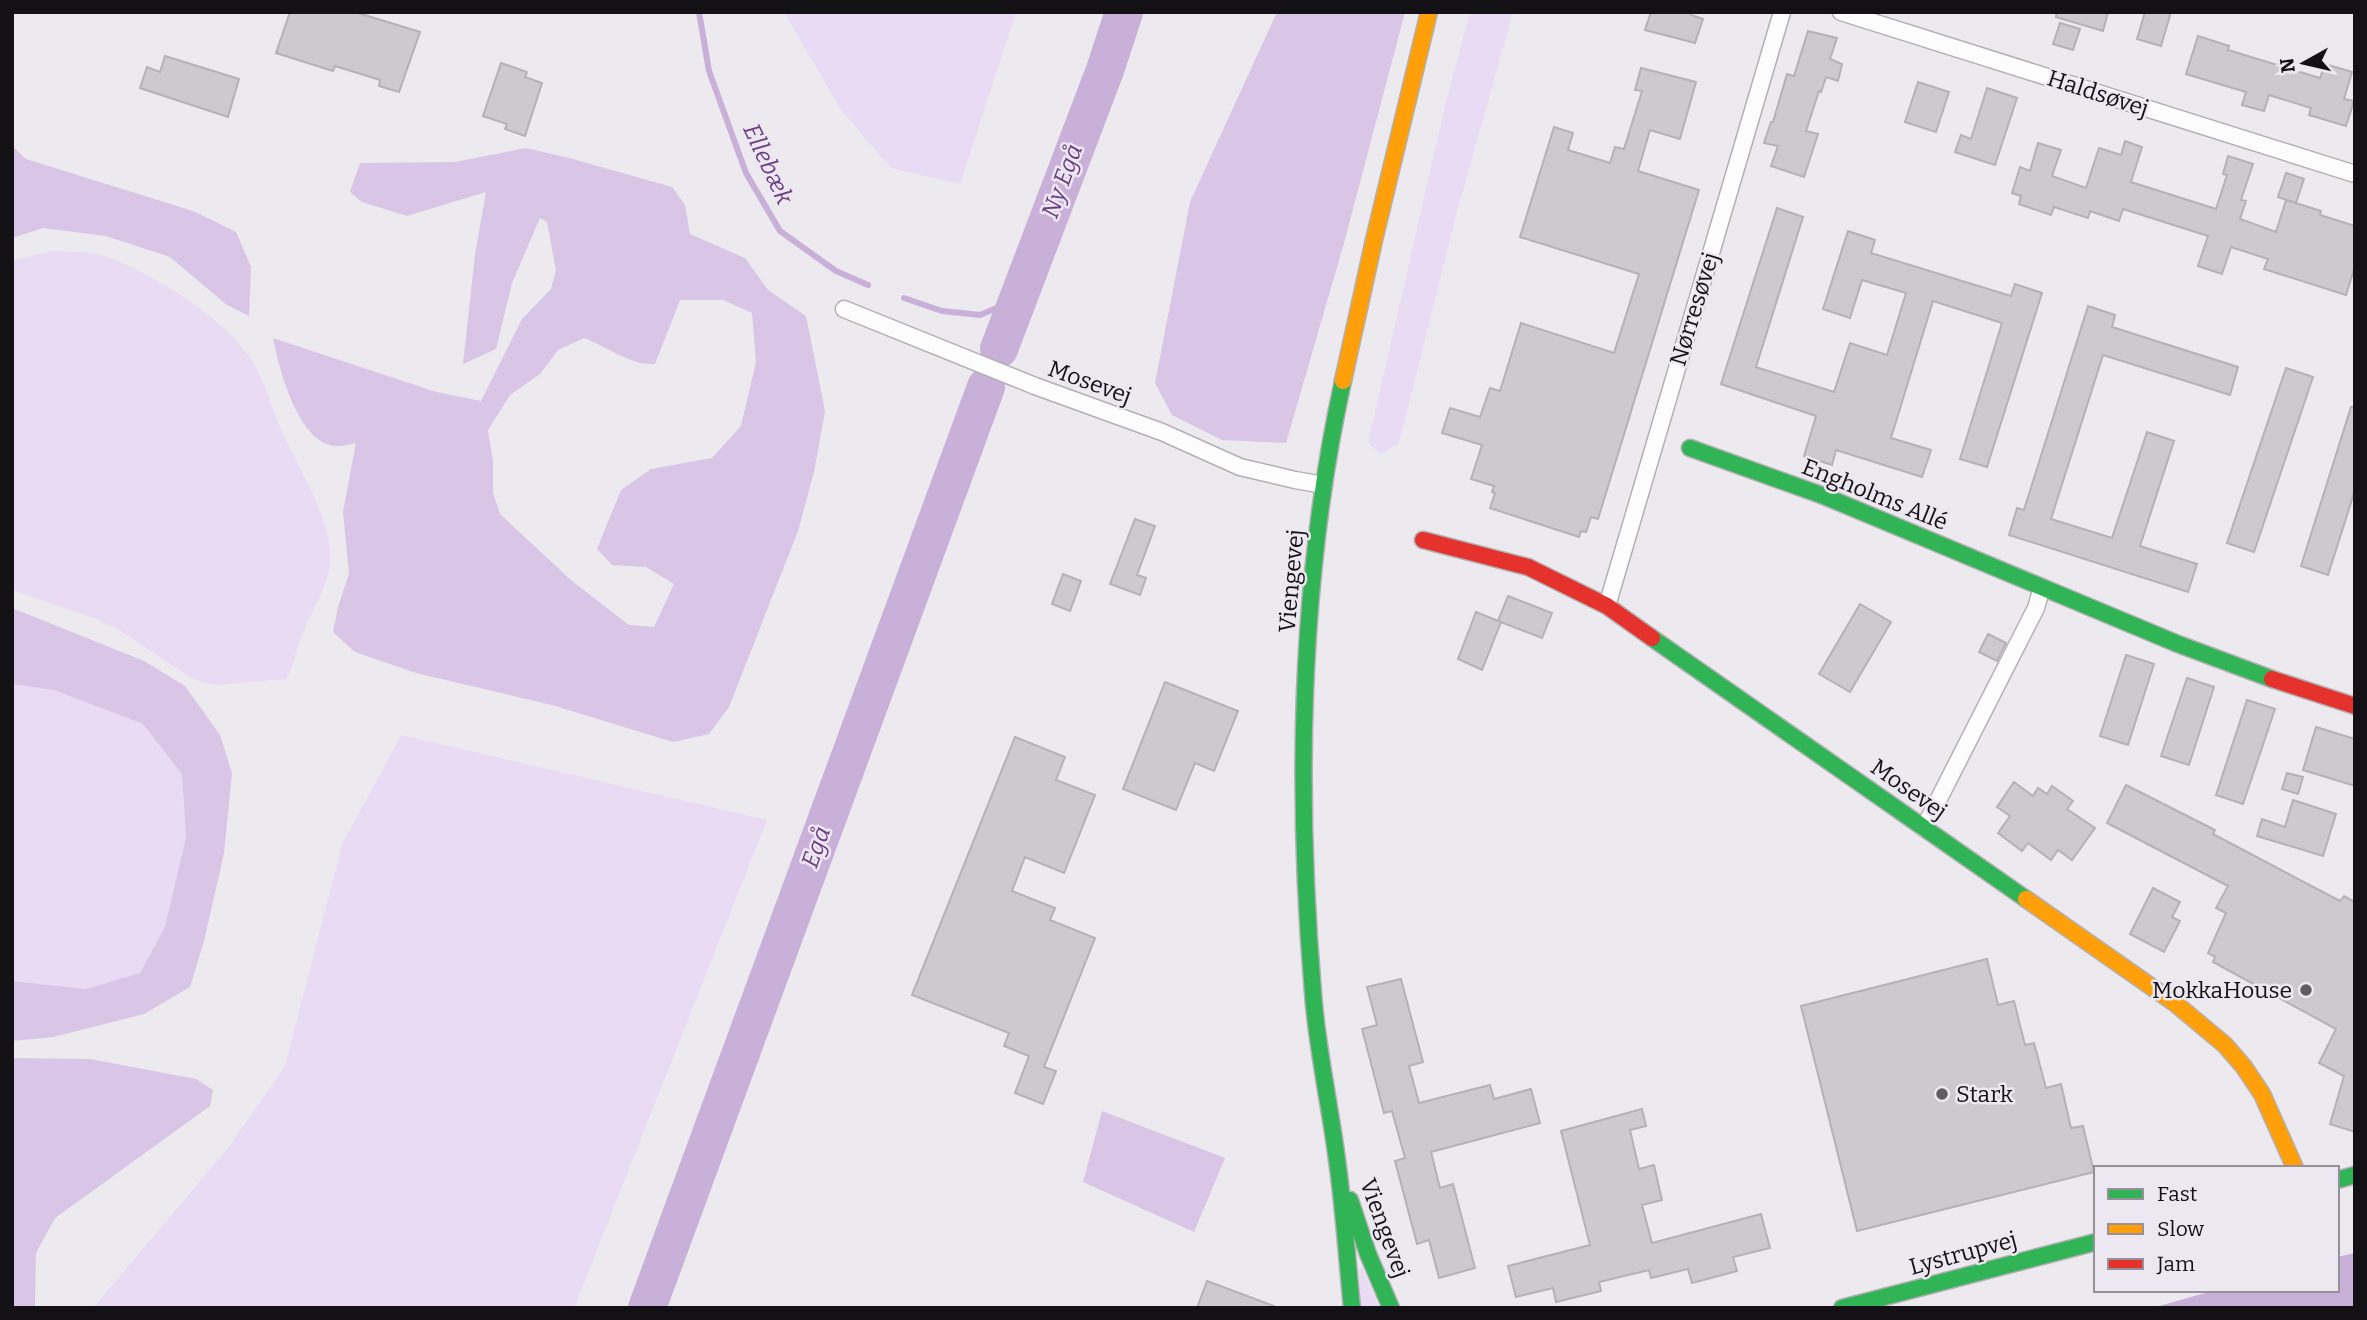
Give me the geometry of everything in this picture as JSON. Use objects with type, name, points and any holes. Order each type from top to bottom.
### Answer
[{"type":"street","name":"Viengevej","points":[[1352,1308],[1338,1164],[1313,995],[1303,817],[1305,698],[1316,544],[1324,485],[1347,361],[1429,12]]},
{"type":"street","name":"Nørresøvej","points":[[1607,606],[1782,12]]},
{"type":"street","name":"Haldsøvej","points":[[1841,12],[2355,174]]},
{"type":"street","name":"Mosevej","points":[[844,309],[1035,386],[1162,432],[1240,467],[1324,485]]},
{"type":"street","name":"Engholms Allé","points":[[1690,448],[1824,496],[2178,644],[2355,706]]},
{"type":"street","name":"Mosevej","points":[[1423,540],[1528,568],[1607,606],[2197,1019],[2234,1054],[2254,1081],[2274,1118],[2294,1166]]},
{"type":"street","points":[[1924,828],[2036,608],[2042,587]]},
{"type":"street","name":"Viengevej","points":[[1338,1164],[1368,1254],[1391,1308]]},
{"type":"street","name":"Lystrupvej","points":[[1842,1308],[2094,1243]]},
{"type":"shaded area","points":[[784,12],[1016,12],[960,184],[891,168],[841,110]]},
{"type":"shaded area","points":[[1277,12],[1405,12],[1344,243],[1286,443],[1222,440],[1172,415],[1155,383],[1190,202]]},
{"type":"shaded area","points":[[1470,12],[1513,12],[1457,212],[1399,443],[1381,454],[1368,443],[1446,102]]},
{"type":"shaded area","points":[[12,146],[26,159],[193,211],[236,232],[251,267],[249,316],[227,305],[170,257],[106,236],[43,228],[12,238]]},
{"type":"shaded area","points":[[526,148],[672,187],[685,205],[690,234],[745,258],[768,290],[806,316],[825,411],[814,472],[798,531],[729,707],[709,734],[673,742],[552,705],[416,673],[355,652],[333,632],[349,574],[343,512],[356,443],[335,446],[322,442],[311,432],[292,402],[285,385],[273,338],[436,392],[481,401],[522,319],[551,289],[556,270],[547,222],[540,218],[512,283],[496,349],[463,364],[475,255],[486,192],[407,216],[362,202],[350,192],[360,163],[455,162]],"holes":[[[680,300],[723,300],[752,313],[756,362],[741,426],[712,458],[651,469],[621,490],[597,549],[612,565],[646,567],[674,584],[654,627],[629,625],[572,581],[500,514],[493,493],[493,461],[488,430],[510,395],[540,374],[558,350],[584,338],[627,359],[655,364]]]},
{"type":"shaded area","points":[[51,251],[85,252],[104,256],[163,284],[223,327],[256,367],[284,436],[316,501],[328,537],[330,554],[324,586],[302,634],[286,679],[217,685],[202,682],[188,676],[119,630],[94,618],[12,590],[12,261]]},
{"type":"shaded area","points":[[12,608],[144,661],[185,686],[220,735],[232,773],[224,853],[204,941],[190,987],[144,1014],[53,1037],[12,1041],[12,981],[86,989],[140,973],[165,927],[186,837],[182,774],[143,724],[54,690],[12,684]]},
{"type":"shaded area","points":[[12,684],[54,690],[143,724],[182,774],[186,837],[165,928],[140,973],[86,989],[12,981]]},
{"type":"shaded area","points":[[401,735],[767,820],[574,1308],[93,1308],[228,1148],[285,1066],[342,845]]},
{"type":"shaded area","points":[[12,1058],[90,1059],[196,1079],[213,1090],[210,1106],[55,1218],[36,1253],[35,1308],[12,1308]]},
{"type":"shaded area","points":[[1102,1111],[1225,1158],[1194,1232],[1083,1182]]},
{"type":"shaded area","points":[[2355,1253],[2355,1308],[2152,1308],[2209,1292],[2339,1292],[2339,1257]]},
{"type":"shaded area","points":[[1362,1268],[1379,1308],[1359,1308],[1359,1269]]},
{"type":"building","points":[[290,12],[355,12],[420,32],[399,92],[379,86],[380,80],[335,66],[333,71],[276,53]]},
{"type":"building","points":[[1651,12],[1692,12],[1691,15],[1703,19],[1695,43],[1645,30]]},
{"type":"building","points":[[2057,12],[2108,12],[2103,31],[2056,17]]},
{"type":"building","points":[[2145,12],[2171,12],[2161,46],[2137,39]]},
{"type":"building","points":[[2060,23],[2080,29],[2073,50],[2053,44]]},
{"type":"building","points":[[1808,31],[1837,38],[1830,59],[1842,64],[1838,81],[1826,77],[1821,92],[1819,91],[1806,131],[1818,134],[1804,177],[1771,166],[1778,146],[1764,143],[1787,74],[1794,76]]},
{"type":"building","points":[[2198,36],[2229,46],[2228,50],[2320,78],[2325,64],[2352,72],[2344,99],[2354,101],[2346,126],[2309,115],[2311,108],[2269,95],[2264,111],[2242,105],[2246,92],[2186,74]]},
{"type":"building","points":[[165,56],[239,79],[228,117],[140,88],[147,67],[160,72]]},
{"type":"building","points":[[501,63],[527,72],[525,77],[542,83],[525,136],[505,129],[507,124],[483,116]]},
{"type":"building","points":[[1641,68],[1696,82],[1680,139],[1650,130],[1638,171],[1699,190],[1598,519],[1591,517],[1586,532],[1581,531],[1579,537],[1490,508],[1495,493],[1492,492],[1494,486],[1471,479],[1482,445],[1442,433],[1450,408],[1480,417],[1490,388],[1500,391],[1521,323],[1614,353],[1639,274],[1520,237],[1554,127],[1573,133],[1568,150],[1610,163],[1615,147],[1624,149],[1642,91],[1635,90]]},
{"type":"building","points":[[1918,82],[1949,92],[1936,132],[1905,122]]},
{"type":"building","points":[[1987,88],[2017,98],[1995,165],[1955,152],[1961,135],[1971,139]]},
{"type":"building","points":[[2125,141],[2142,147],[2131,182],[2216,209],[2227,175],[2223,174],[2228,156],[2253,164],[2241,200],[2246,201],[2240,219],[2276,232],[2286,200],[2355,226],[2355,266],[2346,295],[2264,269],[2268,259],[2231,247],[2222,274],[2198,266],[2208,236],[2123,209],[2119,221],[2090,211],[2088,218],[2054,207],[2051,215],[2019,204],[2021,196],[2012,193],[2020,167],[2030,171],[2038,143],[2061,150],[2052,176],[2086,188],[2099,148],[2121,155]]},
{"type":"building","points":[[2286,173],[2304,179],[2296,203],[2278,197]]},
{"type":"building","points":[[1777,208],[1803,217],[1756,367],[1834,392],[1850,343],[1887,355],[1906,293],[1862,280],[1850,318],[1823,309],[1848,231],[1875,240],[1871,253],[2011,296],[2015,284],[2042,293],[1987,467],[1960,459],[2002,323],[1933,301],[1891,438],[1931,450],[1922,477],[1836,450],[1832,465],[1804,456],[1816,416],[1721,384]]},
{"type":"building","points":[[2088,306],[2115,315],[2112,327],[2238,367],[2230,395],[2103,355],[2051,519],[2112,538],[2147,432],[2174,441],[2140,546],[2197,564],[2188,592],[2009,535],[2017,508],[2024,510]]},
{"type":"building","points":[[2286,368],[2313,377],[2254,552],[2227,543]]},
{"type":"building","points":[[2351,407],[2355,407],[2355,490],[2328,575],[2301,566]]},
{"type":"building","points":[[1135,519],[1155,526],[1137,575],[1146,578],[1140,595],[1110,584]]},
{"type":"building","points":[[1063,574],[1081,581],[1070,611],[1052,604]]},
{"type":"building","points":[[1508,596],[1552,613],[1542,638],[1498,621]]},
{"type":"building","points":[[1860,604],[1891,622],[1850,692],[1819,674]]},
{"type":"building","points":[[1476,612],[1501,622],[1482,670],[1458,659]]},
{"type":"building","points":[[1988,634],[2006,643],[1997,661],[1979,652]]},
{"type":"building","points":[[2126,655],[2154,664],[2128,745],[2100,736]]},
{"type":"building","points":[[2187,678],[2214,687],[2189,765],[2161,756]]},
{"type":"building","points":[[1165,682],[1238,711],[1214,771],[1195,763],[1176,810],[1123,789]]},
{"type":"building","points":[[2247,700],[2275,709],[2243,804],[2216,795]]},
{"type":"building","points":[[2316,727],[2355,739],[2355,786],[2303,770]]},
{"type":"building","points":[[1015,737],[1065,757],[1056,780],[1095,795],[1064,873],[1025,857],[1012,891],[1055,908],[1050,920],[1095,938],[1044,1067],[1056,1071],[1043,1104],[1015,1093],[1029,1056],[1004,1046],[1009,1033],[912,995]]},
{"type":"building","points":[[2287,773],[2303,777],[2298,794],[2282,789]]},
{"type":"building","points":[[2014,782],[2033,796],[2038,788],[2047,794],[2052,786],[2073,801],[2067,809],[2095,828],[2072,860],[2058,850],[2051,860],[2028,843],[2022,851],[1998,833],[2010,816],[1997,807]]},
{"type":"building","points":[[2126,785],[2215,830],[2213,834],[2340,901],[2344,896],[2355,902],[2355,1132],[2330,1124],[2344,1076],[2319,1063],[2336,1029],[2213,962],[2215,957],[2208,953],[2226,913],[2216,908],[2228,886],[2107,823]]},
{"type":"building","points":[[2293,800],[2336,814],[2323,856],[2257,836],[2262,819],[2285,827]]},
{"type":"building","points":[[2153,888],[2180,902],[2172,917],[2180,921],[2164,952],[2130,934]]},
{"type":"building","points":[[1987,959],[1998,1005],[2014,1001],[2025,1045],[2034,1043],[2046,1088],[2061,1084],[2071,1128],[2083,1126],[2094,1172],[1857,1231],[1801,1006]]},
{"type":"building","points":[[1401,979],[1423,1062],[1409,1066],[1419,1103],[1490,1085],[1494,1099],[1531,1089],[1540,1123],[1431,1152],[1440,1188],[1453,1184],[1475,1268],[1439,1278],[1429,1240],[1417,1244],[1395,1161],[1405,1158],[1392,1111],[1384,1113],[1362,1029],[1377,1025],[1367,987]]},
{"type":"building","points":[[1642,1109],[1646,1126],[1630,1130],[1639,1169],[1654,1165],[1662,1200],[1642,1205],[1652,1243],[1761,1214],[1770,1248],[1733,1257],[1737,1271],[1692,1283],[1688,1269],[1651,1278],[1649,1270],[1599,1282],[1601,1291],[1556,1302],[1553,1288],[1516,1297],[1508,1266],[1590,1245],[1561,1131]]},
{"type":"building","points":[[1207,1281],[1274,1306],[1274,1308],[1197,1308]]},
{"type":"waterway","name":"Ellebæk","points":[[699,12],[709,71],[746,173],[780,231],[836,271],[868,285]]},
{"type":"waterway","name":"Ny Egå","points":[[999,349],[1105,70],[1124,12]]},
{"type":"waterway","points":[[904,298],[942,311],[980,315],[1018,299]]},
{"type":"waterway","name":"Egå","points":[[647,1308],[986,387]]},
{"type":"traffic: fast","points":[[1343,381],[1317,532],[1305,686],[1303,763],[1304,840],[1313,993],[1339,1178],[1352,1308]]},
{"type":"traffic: fast","points":[[1690,448],[1824,496],[2178,644],[2272,679]]},
{"type":"traffic: fast","points":[[1652,638],[2026,899]]},
{"type":"traffic: fast","points":[[2339,1179],[2355,1175]]},
{"type":"traffic: fast","points":[[1350,1200],[1368,1254],[1391,1308]]},
{"type":"traffic: fast","points":[[1842,1308],[2094,1243]]},
{"type":"traffic: slow","points":[[1343,381],[1429,12]]},
{"type":"traffic: slow","points":[[2026,899],[2176,1004],[2225,1045],[2262,1094],[2294,1166]]},
{"type":"traffic: jam","points":[[1423,540],[1528,567],[1607,606],[1652,638]]},
{"type":"traffic: jam","points":[[2272,679],[2355,706]]},
{"type":"place","name":"MokkaHouse","points":[[2306,990]]},
{"type":"place","name":"Stark","points":[[1942,1094]]}]
